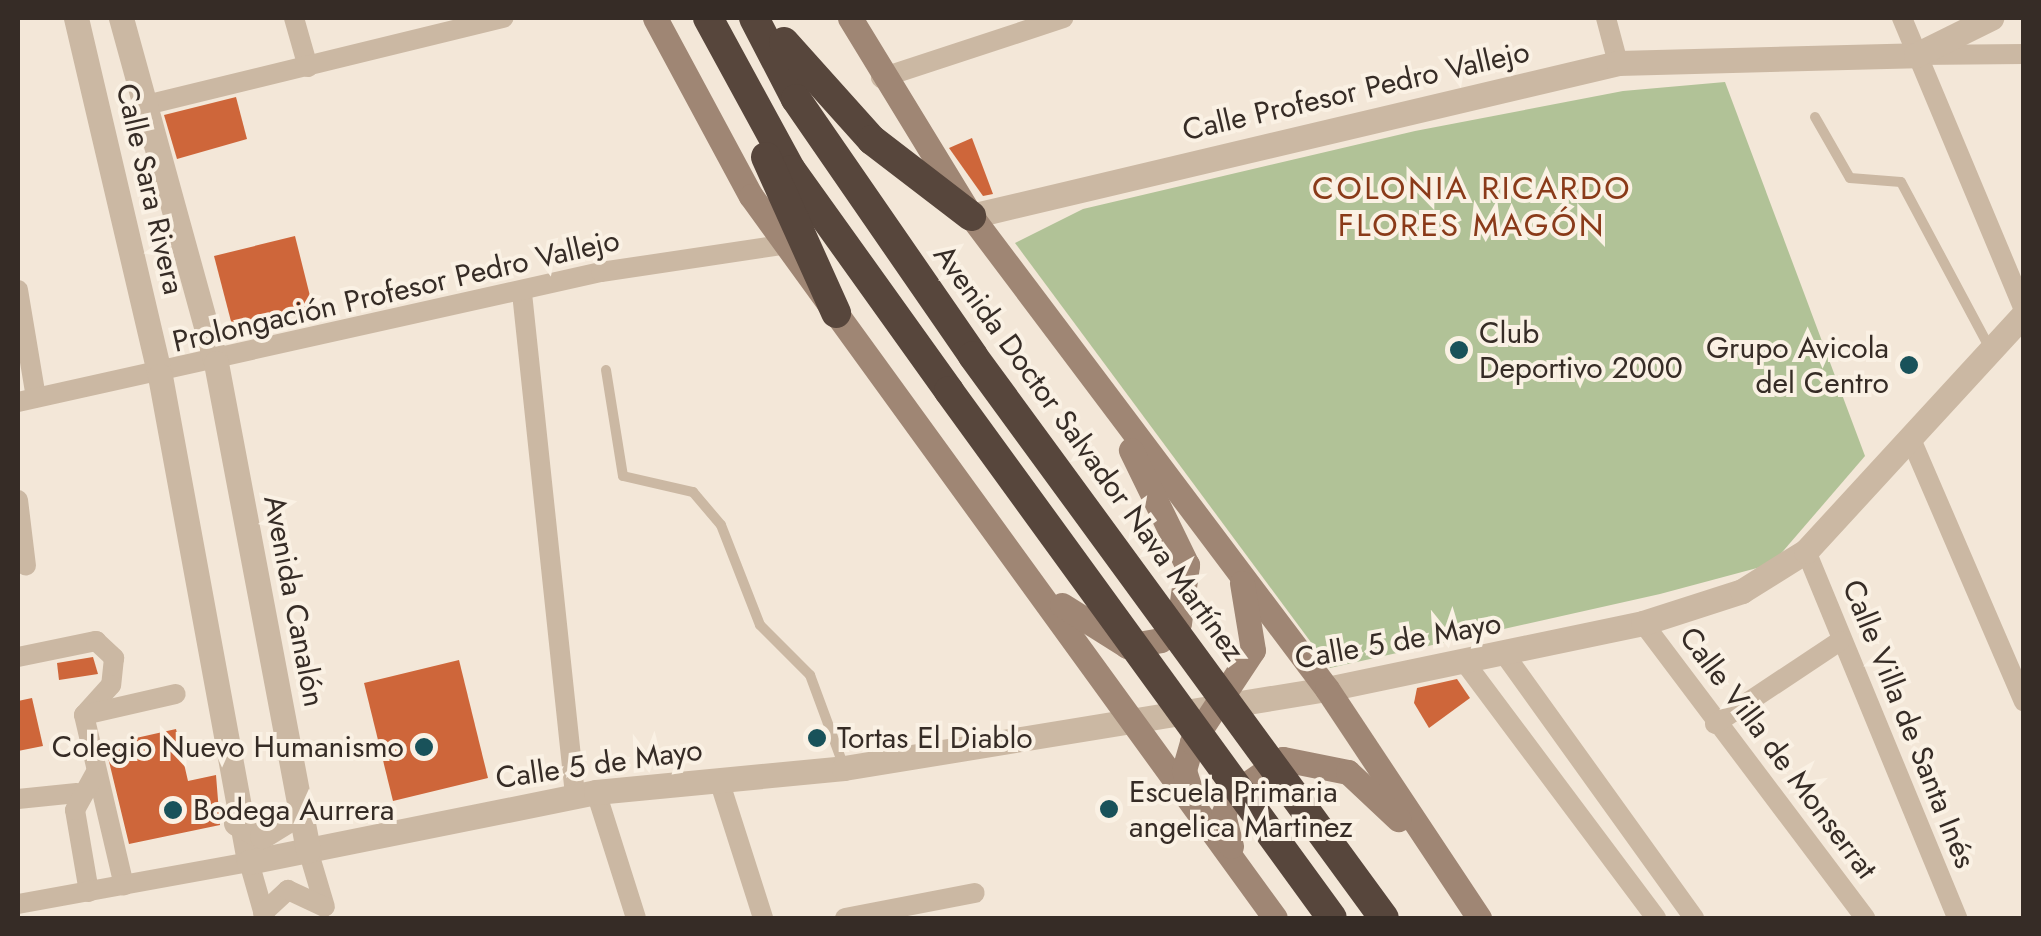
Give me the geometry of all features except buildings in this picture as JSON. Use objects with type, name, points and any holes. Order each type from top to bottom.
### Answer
[{"type":"highway","points":[[706,18],[836,313]]},
{"type":"highway","points":[[706,18],[792,170],[1332,918]]},
{"type":"highway","name":"Avenida Doctor Salvador Nava Martínez","points":[[754,18],[796,98],[973,356],[1384,918]]},
{"type":"highway","points":[[766,18],[872,140],[971,216]]},
{"type":"main road","points":[[654,18],[751,196],[1045,593],[1276,918]]},
{"type":"main road","name":"Avenida Doctor Salvador Nava Martínez","points":[[850,18],[881,78],[971,216],[1327,689],[1478,918]]},
{"type":"main road","points":[[1045,593],[1126,646],[1170,635],[1184,611],[1187,564],[1103,394]]},
{"type":"main road","points":[[1195,804],[1188,754],[1223,704],[1253,650],[1240,573]]},
{"type":"main road","points":[[1251,883],[1223,815],[1251,774],[1283,758],[1348,772],[1436,859]]},
{"type":"street","name":"Calle Sara Rivera","points":[[76,18],[160,376]]},
{"type":"street","name":"Calle Sara Rivera","points":[[120,18],[216,363]]},
{"type":"street","points":[[294,18],[308,67]]},
{"type":"street","points":[[142,106],[308,67],[432,27],[503,18]]},
{"type":"street","points":[[881,78],[1063,18]]},
{"type":"street","points":[[1606,18],[1618,63]]},
{"type":"street","points":[[1902,18],[2024,312]]},
{"type":"street","name":"Calle Profesor Pedro Vallejo","points":[[971,216],[1618,63],[1916,55],[1991,18]]},
{"type":"street","points":[[1916,55],[2024,54]]},
{"type":"street","name":"Prolongación Profesor Pedro Vallejo","points":[[27,400],[160,376],[522,293],[788,244]]},
{"type":"street","points":[[18,290],[27,400]]},
{"type":"street","points":[[522,293],[586,794],[636,918]]},
{"type":"street","name":"Calle 5 de Mayo","points":[[18,904],[586,794],[844,768],[1132,716],[1327,689],[1466,664],[1643,624],[1742,591],[1806,551],[2024,312]]},
{"type":"street","name":"Avenida Canalón","points":[[216,363],[308,850]]},
{"type":"street","points":[[160,376],[236,823],[264,916]]},
{"type":"street","points":[[1910,437],[2024,702]]},
{"type":"street","points":[[18,500],[26,566]]},
{"type":"street","name":"Calle Villa de Santa Inés","points":[[1806,551],[1956,918]]},
{"type":"street","name":"Calle Villa de Monserrat","points":[[1643,624],[1865,918]]},
{"type":"street","points":[[1716,724],[1840,641]]},
{"type":"street","points":[[18,656],[107,644],[116,672],[84,715],[124,885]]},
{"type":"street","points":[[1504,655],[1694,918]]},
{"type":"street","points":[[1466,664],[1656,918]]},
{"type":"street","points":[[84,715],[176,694]]},
{"type":"street","points":[[18,799],[77,793],[96,772]]},
{"type":"street","points":[[719,780],[763,918]]},
{"type":"street","points":[[77,793],[89,892]]},
{"type":"street","points":[[236,823],[262,836],[301,812]]},
{"type":"street","points":[[308,850],[326,913]]},
{"type":"street","points":[[1625,877],[1650,858]]},
{"type":"street","points":[[264,916],[288,890],[326,913]]},
{"type":"street","points":[[845,918],[975,893]]},
{"type":"lane","points":[[1815,117],[1850,178],[1901,182],[1990,350]]},
{"type":"lane","points":[[606,370],[623,476],[693,492],[721,525],[760,625],[810,675],[844,768]]},
{"type":"green space","name":"Club Deportivo 2000","points":[[1725,82],[1865,456],[1772,564],[1660,594],[1330,668],[1015,243],[1083,209],[1415,131],[1623,91]]},
{"type":"place","name":"Club Deportivo 2000","points":[[1459,350]]},
{"type":"place","name":"Grupo Avicola del Centro","points":[[1909,365]]},
{"type":"place","name":"Tortas El Diablo","points":[[817,738]]},
{"type":"place","name":"Colegio Nuevo Humanismo","points":[[424,747]]},
{"type":"place","name":"Escuela Primaria angelica Martinez","points":[[1109,809]]},
{"type":"place","name":"Bodega Aurrera","points":[[173,810]]},
{"type":"district","name":"COLONIA RICARDO FLORES MAGÓN","points":[[1472,208]]}]
